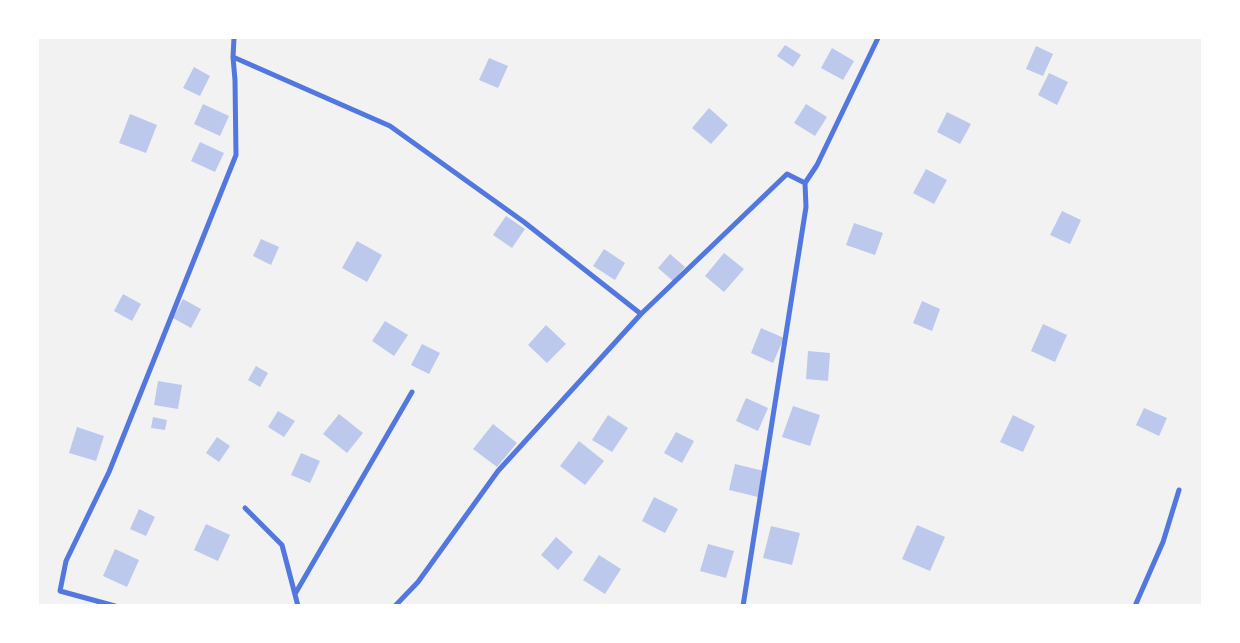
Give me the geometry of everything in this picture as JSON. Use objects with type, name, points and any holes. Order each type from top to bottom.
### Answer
[{"type":"street","points":[[115,606],[60,591],[66,561],[109,472],[236,155],[234,38]]},
{"type":"street","points":[[743,606],[806,207],[805,183],[817,165],[878,38]]},
{"type":"street","points":[[233,57],[390,126],[524,222],[641,314]]},
{"type":"street","points":[[395,606],[418,582],[498,471],[641,314],[788,174],[805,183]]},
{"type":"street","points":[[295,594],[412,392]]},
{"type":"street","points":[[1135,606],[1163,542],[1179,490]]},
{"type":"street","points":[[244,508],[282,545],[298,606]]},
{"type":"building","points":[[785,45],[801,55],[793,67],[777,56]]},
{"type":"building","points":[[1036,46],[1053,54],[1043,76],[1026,69]]},
{"type":"building","points":[[832,48],[854,61],[843,80],[821,68]]},
{"type":"building","points":[[489,58],[508,66],[498,88],[479,80]]},
{"type":"building","points":[[194,67],[210,76],[200,96],[183,88]]},
{"type":"building","points":[[1049,73],[1068,82],[1057,105],[1038,95]]},
{"type":"building","points":[[203,104],[229,116],[220,136],[194,124]]},
{"type":"building","points":[[806,104],[827,117],[815,136],[794,123]]},
{"type":"building","points":[[709,108],[728,125],[711,144],[692,128]]},
{"type":"building","points":[[947,112],[971,124],[960,144],[937,132]]},
{"type":"building","points":[[130,114],[157,125],[146,153],[119,143]]},
{"type":"building","points":[[200,142],[224,153],[215,172],[191,161]]},
{"type":"building","points":[[926,169],[947,180],[934,204],[913,193]]},
{"type":"building","points":[[1062,211],[1081,220],[1070,244],[1050,235]]},
{"type":"building","points":[[506,216],[525,229],[512,248],[493,235]]},
{"type":"building","points":[[854,223],[883,233],[875,255],[846,245]]},
{"type":"building","points":[[261,239],[279,247],[271,265],[253,256]]},
{"type":"building","points":[[357,241],[382,255],[367,282],[342,268]]},
{"type":"building","points":[[604,249],[625,263],[615,280],[593,266]]},
{"type":"building","points":[[724,253],[744,269],[724,292],[705,276]]},
{"type":"building","points":[[670,254],[685,267],[673,281],[658,268]]},
{"type":"building","points":[[123,294],[141,304],[132,321],[114,311]]},
{"type":"building","points":[[183,299],[201,309],[191,328],[173,318]]},
{"type":"building","points":[[922,301],[940,309],[932,331],[913,323]]},
{"type":"building","points":[[385,321],[408,335],[394,356],[372,341]]},
{"type":"building","points":[[1043,324],[1067,335],[1055,362],[1031,351]]},
{"type":"building","points":[[546,325],[566,344],[547,363],[528,345]]},
{"type":"building","points":[[761,328],[784,338],[773,363],[751,353]]},
{"type":"building","points":[[422,344],[440,353],[429,374],[411,365]]},
{"type":"building","points":[[808,351],[830,353],[828,381],[806,379]]},
{"type":"building","points":[[256,366],[268,373],[260,387],[248,380]]},
{"type":"building","points":[[158,381],[182,385],[178,409],[154,405]]},
{"type":"building","points":[[746,398],[768,408],[758,431],[736,421]]},
{"type":"building","points":[[793,406],[820,415],[810,446],[782,437]]},
{"type":"building","points":[[1144,408],[1167,418],[1159,436],[1136,425]]},
{"type":"building","points":[[278,411],[295,421],[284,437],[268,427]]},
{"type":"building","points":[[339,414],[363,433],[347,453],[323,434]]},
{"type":"building","points":[[608,415],[628,428],[612,452],[592,440]]},
{"type":"building","points":[[1013,415],[1035,426],[1023,452],[1000,442]]},
{"type":"building","points":[[153,417],[167,420],[165,430],[151,428]]},
{"type":"building","points":[[493,424],[517,443],[497,467],[473,449]]},
{"type":"building","points":[[77,427],[104,436],[96,461],[69,453]]},
{"type":"building","points":[[676,432],[694,441],[682,463],[664,453]]},
{"type":"building","points":[[217,437],[230,446],[219,462],[206,453]]},
{"type":"building","points":[[579,441],[604,461],[585,485],[560,466]]},
{"type":"building","points":[[301,453],[320,461],[310,483],[291,475]]},
{"type":"building","points":[[735,464],[764,471],[758,497],[729,490]]},
{"type":"building","points":[[654,497],[678,509],[665,533],[642,521]]},
{"type":"building","points":[[139,509],[155,517],[146,536],[130,529]]},
{"type":"building","points":[[206,524],[230,535],[218,561],[194,550]]},
{"type":"building","points":[[917,525],[945,537],[930,571],[902,559]]},
{"type":"building","points":[[771,526],[800,533],[792,565],[763,558]]},
{"type":"building","points":[[556,537],[573,552],[558,570],[541,555]]},
{"type":"building","points":[[708,544],[734,551],[726,578],[700,571]]},
{"type":"building","points":[[115,549],[139,560],[127,587],[103,576]]},
{"type":"building","points":[[599,555],[621,569],[605,594],[583,580]]}]
